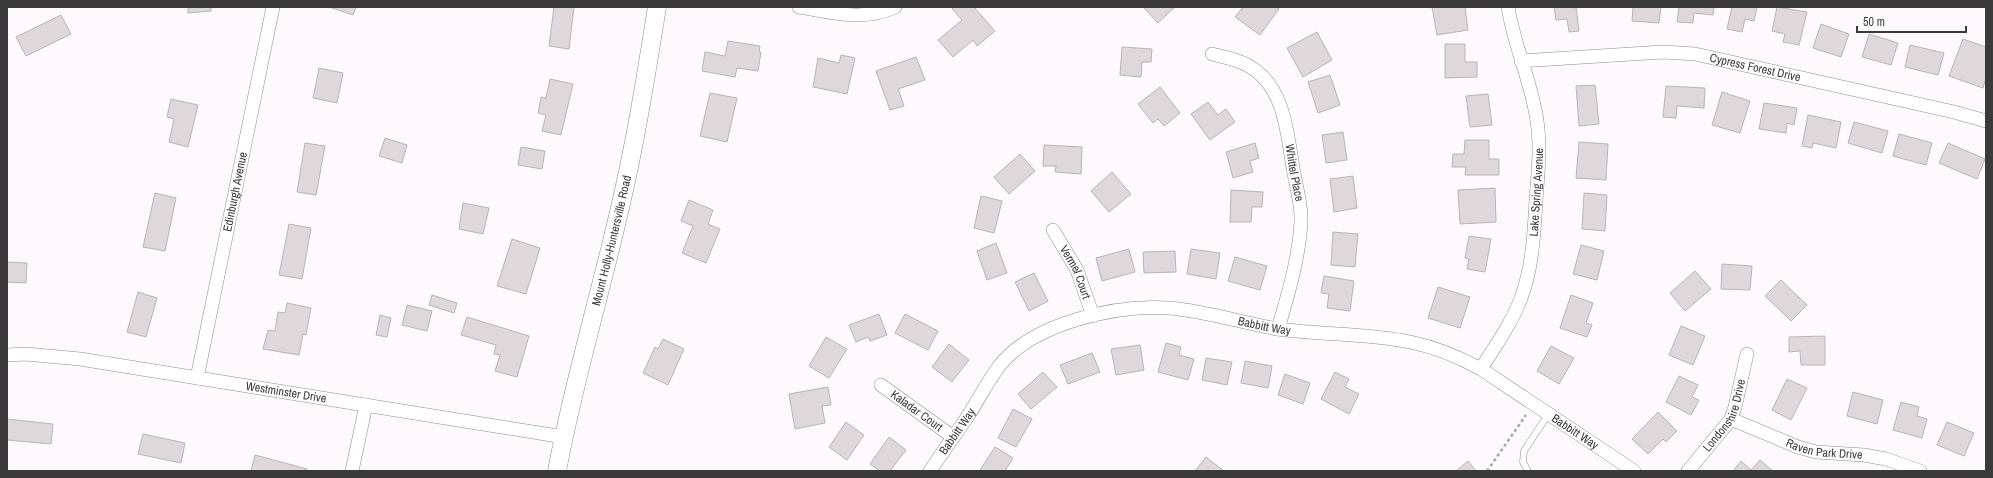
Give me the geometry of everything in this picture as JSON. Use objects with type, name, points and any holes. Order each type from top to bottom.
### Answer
[{"type":"main road","name":"Mount Holly-Huntersville Road","points":[[557,471],[633,148],[656,7]]},
{"type":"street","name":"Edinburgh Avenue","points":[[197,378],[273,7]]},
{"type":"street","points":[[799,7],[855,16],[870,15],[895,7]]},
{"type":"street","name":"Lake Spring Avenue","points":[[1481,369],[1521,299],[1528,278],[1533,250],[1539,139],[1537,120],[1512,30],[1508,7]]},
{"type":"street","name":"Cypress Forest Drive","points":[[1521,61],[1663,52],[1696,54],[1954,112],[1986,121]]},
{"type":"street","name":"Whittel Place","points":[[1212,54],[1248,65],[1256,71],[1272,88],[1282,109],[1301,221],[1297,252],[1278,329]]},
{"type":"street","name":"Vermel Court","points":[[1053,230],[1077,270],[1093,316]]},
{"type":"street","name":"Babbitt Way","points":[[930,471],[1000,364],[1015,350],[1042,334],[1066,324],[1093,316],[1137,309],[1169,308],[1278,329],[1412,342],[1458,357],[1481,369],[1634,471]]},
{"type":"street","name":"Westminster Drive","points":[[7,355],[26,354],[80,359],[564,437]]},
{"type":"street","name":"Londonshire Drive","points":[[1688,471],[1731,418],[1736,407],[1747,354]]},
{"type":"street","name":"Kaladar Court","points":[[881,384],[953,437]]},
{"type":"street","points":[[352,471],[366,405]]},
{"type":"street","name":"Raven Park Drive","points":[[1731,418],[1816,452],[1851,454],[1886,459],[1920,471]]},
{"type":"lane","points":[[1528,471],[1523,462],[1524,451],[1548,413]]},
{"type":"path","points":[[1487,471],[1526,415]]},
{"type":"building","points":[[188,7],[211,7],[211,11],[188,13]]},
{"type":"building","points":[[329,7],[356,7],[353,15]]},
{"type":"building","points":[[554,7],[574,7],[569,49],[549,46]]},
{"type":"building","points":[[955,7],[974,7],[995,31],[977,46],[973,40],[953,57],[938,40],[962,20],[952,9]]},
{"type":"building","points":[[1143,7],[1175,7],[1158,23]]},
{"type":"building","points":[[1243,7],[1276,7],[1279,9],[1260,35],[1235,17]]},
{"type":"building","points":[[1432,7],[1465,7],[1468,30],[1437,35]]},
{"type":"building","points":[[1554,7],[1576,7],[1579,31],[1569,32],[1567,19],[1556,20]]},
{"type":"building","points":[[1633,7],[1661,7],[1659,23],[1632,21]]},
{"type":"building","points":[[1679,7],[1714,7],[1713,15],[1694,13],[1693,23],[1677,22]]},
{"type":"building","points":[[1732,7],[1757,7],[1754,21],[1745,19],[1742,32],[1727,29]]},
{"type":"building","points":[[1777,7],[1807,12],[1799,45],[1783,42],[1785,34],[1772,31]]},
{"type":"building","points":[[61,15],[71,34],[26,56],[16,37]]},
{"type":"building","points":[[1821,24],[1849,34],[1841,57],[1813,48]]},
{"type":"building","points":[[1317,32],[1332,60],[1303,77],[1287,48]]},
{"type":"building","points":[[1869,34],[1898,43],[1891,65],[1862,57]]},
{"type":"building","points":[[1963,39],[1986,47],[1986,78],[1983,88],[1949,76]]},
{"type":"building","points":[[728,41],[760,46],[759,52],[761,52],[758,71],[737,68],[735,77],[702,71],[705,52],[725,56]]},
{"type":"building","points":[[1445,44],[1465,44],[1465,62],[1477,62],[1477,77],[1445,78]]},
{"type":"building","points":[[1910,45],[1944,53],[1938,75],[1905,67]]},
{"type":"building","points":[[1122,47],[1152,49],[1151,62],[1142,62],[1141,77],[1120,75]]},
{"type":"building","points":[[841,55],[855,58],[847,94],[813,87],[818,58],[839,63]]},
{"type":"building","points":[[916,57],[925,80],[898,89],[904,106],[890,110],[876,71]]},
{"type":"building","points":[[319,68],[343,73],[337,103],[313,98]]},
{"type":"building","points":[[1330,75],[1340,105],[1318,113],[1308,82]]},
{"type":"building","points":[[550,79],[573,84],[561,135],[542,131],[546,115],[538,113],[541,97],[546,98]]},
{"type":"building","points":[[1595,85],[1599,124],[1579,126],[1576,86]]},
{"type":"building","points":[[1666,86],[1705,88],[1704,108],[1677,106],[1676,118],[1663,117]]},
{"type":"building","points":[[1160,87],[1180,113],[1164,126],[1158,119],[1153,123],[1138,104]]},
{"type":"building","points":[[1722,92],[1750,101],[1740,133],[1712,125]]},
{"type":"building","points":[[710,93],[737,98],[727,142],[700,136]]},
{"type":"building","points":[[1488,94],[1492,125],[1470,127],[1466,96]]},
{"type":"building","points":[[171,99],[198,105],[188,147],[169,142],[174,119],[167,117]]},
{"type":"building","points":[[1208,102],[1218,115],[1226,109],[1235,122],[1210,140],[1191,114]]},
{"type":"building","points":[[1764,103],[1797,108],[1794,125],[1787,123],[1786,133],[1759,129]]},
{"type":"building","points":[[1808,115],[1841,122],[1836,148],[1813,143],[1812,148],[1802,146]]},
{"type":"building","points":[[1854,122],[1888,131],[1882,153],[1848,143]]},
{"type":"building","points":[[1343,132],[1347,160],[1326,163],[1322,135]]},
{"type":"building","points":[[1899,134],[1932,143],[1926,165],[1893,156]]},
{"type":"building","points":[[385,138],[407,145],[402,163],[379,156]]},
{"type":"building","points":[[1465,140],[1489,140],[1489,159],[1499,159],[1499,175],[1465,175],[1466,167],[1452,167],[1453,154],[1464,154]]},
{"type":"building","points":[[1579,142],[1608,144],[1606,180],[1576,178]]},
{"type":"building","points":[[305,143],[325,146],[316,195],[297,192]]},
{"type":"building","points":[[1255,143],[1259,158],[1250,161],[1253,172],[1233,178],[1226,152]]},
{"type":"building","points":[[1948,143],[1985,159],[1977,179],[1939,163]]},
{"type":"building","points":[[1044,145],[1082,147],[1081,174],[1055,172],[1056,166],[1043,166]]},
{"type":"building","points":[[521,147],[545,151],[542,169],[518,165]]},
{"type":"building","points":[[1020,154],[1035,171],[1009,194],[994,177]]},
{"type":"building","points":[[1112,172],[1131,194],[1109,212],[1091,191]]},
{"type":"building","points":[[1353,176],[1357,208],[1334,212],[1330,179]]},
{"type":"building","points":[[1495,188],[1496,222],[1460,224],[1458,190]]},
{"type":"building","points":[[1231,190],[1263,192],[1262,207],[1252,207],[1251,222],[1230,222]]},
{"type":"building","points":[[155,193],[176,198],[165,251],[143,247]]},
{"type":"building","points":[[1584,193],[1607,195],[1605,231],[1582,229]]},
{"type":"building","points":[[981,196],[1002,201],[994,233],[974,228]]},
{"type":"building","points":[[689,200],[713,210],[708,224],[720,229],[706,263],[682,253],[693,226],[681,221]]},
{"type":"building","points":[[463,203],[489,208],[483,234],[459,229]]},
{"type":"building","points":[[289,224],[311,228],[302,279],[279,275]]},
{"type":"building","points":[[1333,232],[1358,234],[1355,267],[1331,265]]},
{"type":"building","points":[[1469,236],[1491,239],[1485,272],[1467,269],[1469,259],[1465,258]]},
{"type":"building","points":[[512,239],[540,248],[526,294],[497,286]]},
{"type":"building","points":[[996,243],[1007,273],[987,280],[977,251]]},
{"type":"building","points":[[1581,245],[1604,251],[1597,280],[1573,274]]},
{"type":"building","points":[[1129,249],[1135,272],[1102,281],[1096,258]]},
{"type":"building","points":[[1191,249],[1220,253],[1216,279],[1187,274]]},
{"type":"building","points":[[1175,251],[1176,272],[1144,273],[1143,252]]},
{"type":"building","points":[[1235,257],[1267,266],[1260,290],[1228,281]]},
{"type":"building","points":[[7,262],[27,263],[26,283],[7,282]]},
{"type":"building","points":[[1722,264],[1752,266],[1750,290],[1721,289]]},
{"type":"building","points":[[1695,271],[1711,289],[1685,311],[1670,293]]},
{"type":"building","points":[[1034,273],[1048,301],[1029,311],[1015,282]]},
{"type":"building","points":[[1324,276],[1354,281],[1350,311],[1327,308],[1329,294],[1321,293]]},
{"type":"building","points":[[1781,280],[1807,305],[1791,321],[1765,296]]},
{"type":"building","points":[[1438,287],[1470,297],[1460,328],[1428,318]]},
{"type":"building","points":[[138,292],[157,298],[146,337],[127,332]]},
{"type":"building","points":[[432,295],[457,303],[454,313],[429,305]]},
{"type":"building","points":[[1571,295],[1593,303],[1586,323],[1592,325],[1587,337],[1560,328]]},
{"type":"building","points":[[287,303],[311,308],[306,335],[303,334],[299,355],[263,349],[268,330],[275,331],[278,312],[285,313]]},
{"type":"building","points":[[407,305],[432,311],[427,331],[402,325]]},
{"type":"building","points":[[879,314],[887,335],[870,341],[868,337],[856,342],[849,325]]},
{"type":"building","points":[[905,314],[938,331],[928,350],[895,333]]},
{"type":"building","points":[[380,315],[391,318],[387,337],[376,335]]},
{"type":"building","points":[[467,317],[529,336],[517,377],[495,371],[500,355],[494,354],[496,345],[461,335]]},
{"type":"building","points":[[1681,326],[1705,336],[1693,365],[1669,355]]},
{"type":"building","points":[[1825,336],[1825,365],[1801,365],[1800,351],[1789,352],[1789,337]]},
{"type":"building","points":[[826,337],[847,349],[829,378],[809,366]]},
{"type":"building","points":[[663,339],[684,349],[668,385],[643,373],[655,347],[658,349]]},
{"type":"building","points":[[1166,343],[1181,347],[1179,355],[1194,359],[1188,380],[1158,372]]},
{"type":"building","points":[[949,344],[969,360],[952,382],[932,367]]},
{"type":"building","points":[[1140,345],[1144,370],[1116,375],[1111,349]]},
{"type":"building","points":[[1551,346],[1574,358],[1559,384],[1537,371]]},
{"type":"building","points":[[1092,353],[1100,372],[1068,384],[1060,365]]},
{"type":"building","points":[[1206,358],[1232,362],[1227,385],[1202,380]]},
{"type":"building","points":[[1245,361],[1272,366],[1268,388],[1241,383]]},
{"type":"building","points":[[1043,372],[1057,387],[1031,409],[1018,394]]},
{"type":"building","points":[[1335,372],[1349,379],[1345,387],[1359,394],[1349,414],[1321,399]]},
{"type":"building","points":[[1285,374],[1310,383],[1303,404],[1278,395]]},
{"type":"building","points":[[1679,376],[1698,385],[1692,397],[1699,400],[1691,415],[1666,402]]},
{"type":"building","points":[[1787,379],[1807,388],[1791,420],[1772,410]]},
{"type":"building","points":[[828,387],[831,405],[822,406],[825,423],[795,429],[789,394]]},
{"type":"building","points":[[1853,392],[1883,400],[1877,424],[1847,416]]},
{"type":"building","points":[[1901,402],[1919,407],[1917,416],[1927,419],[1922,438],[1893,430]]},
{"type":"building","points":[[1013,409],[1032,419],[1016,447],[998,438]]},
{"type":"building","points":[[1658,412],[1677,431],[1666,442],[1663,439],[1648,454],[1632,439]]},
{"type":"building","points":[[7,419],[53,424],[51,444],[7,440]]},
{"type":"building","points":[[846,422],[864,435],[847,460],[829,447]]},
{"type":"building","points":[[1947,422],[1974,433],[1964,456],[1937,445]]},
{"type":"building","points":[[143,434],[185,443],[181,463],[138,454]]},
{"type":"building","points":[[889,437],[906,450],[890,471],[880,471],[870,464]]},
{"type":"building","points":[[995,447],[1013,458],[1005,471],[980,470]]},
{"type":"building","points":[[255,455],[307,469],[306,471],[251,471]]},
{"type":"building","points":[[1206,457],[1224,471],[1195,471]]},
{"type":"building","points":[[1760,460],[1773,471],[1733,471],[1741,461],[1751,470]]},
{"type":"building","points":[[1468,461],[1476,471],[1456,471]]}]
